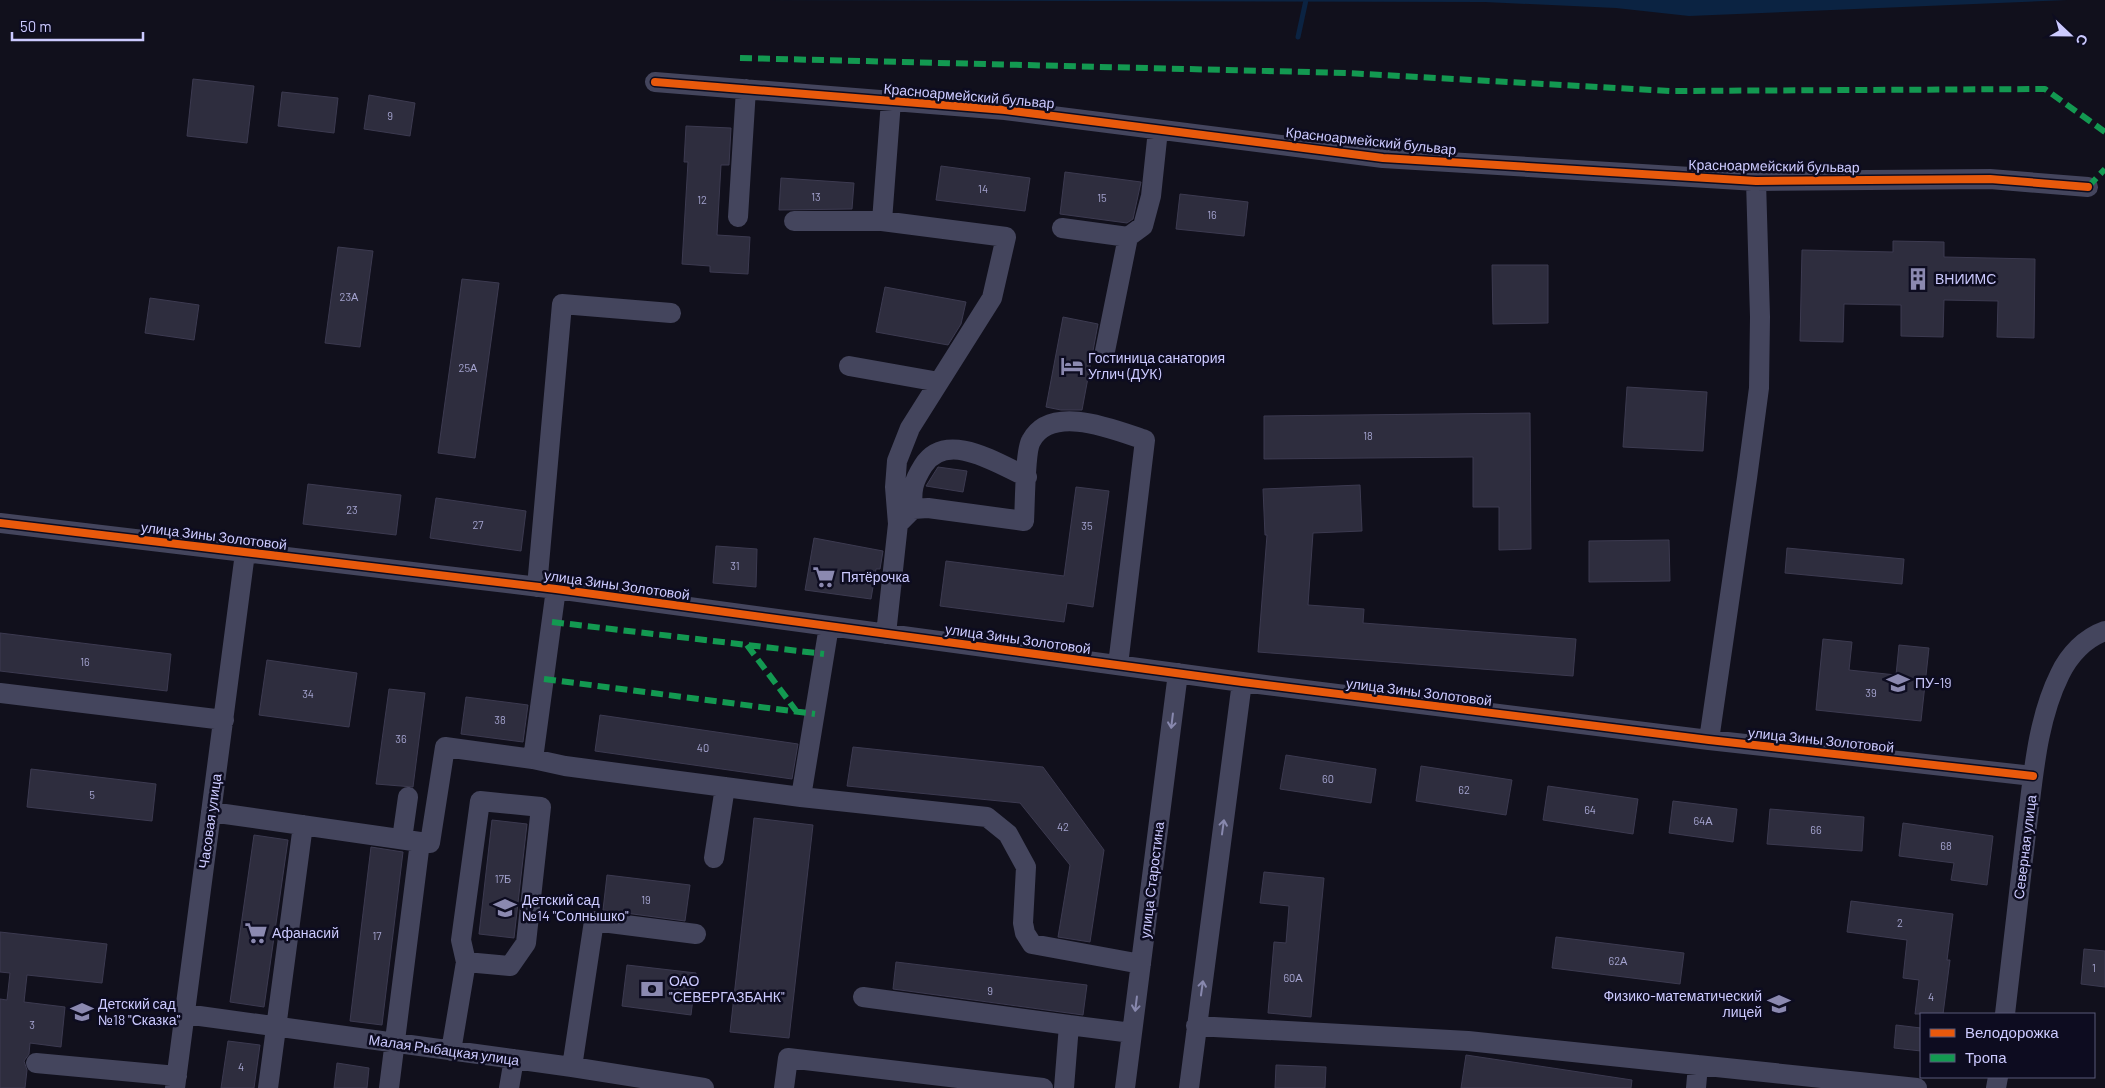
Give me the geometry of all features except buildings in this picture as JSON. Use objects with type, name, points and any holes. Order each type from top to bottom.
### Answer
[{"type":"street","name":"Красноармейский бульвар","points":[[655,82],[1005,110],[1382,158],[1756,181],[1990,180],[2088,187]]},
{"type":"street","points":[[738,217],[746,89]]},
{"type":"street","points":[[882,221],[891,101]]},
{"type":"street","points":[[1105,350],[1128,237],[1143,226],[1151,196],[1158,130]]},
{"type":"street","points":[[1709,740],[1748,478],[1759,388],[1760,317],[1756,181]]},
{"type":"street","points":[[794,221],[882,221],[1006,237],[992,298],[910,428],[897,462],[898,524],[886,634]]},
{"type":"street","points":[[1062,228],[1128,237]]},
{"type":"street","points":[[533,759],[546,588],[562,304],[671,313]]},
{"type":"street","points":[[849,366],[939,382]]},
{"type":"street","points":[[898,524],[913,509],[928,508],[1024,521],[1030,442],[1039,430],[1051,424],[1066,421],[1101,425],[1145,440],[1118,665]]},
{"type":"street","points":[[913,509],[911,491],[917,475],[926,461],[940,450],[954,448],[972,452],[1027,478]]},
{"type":"street","name":"улица Зины Золотовой","points":[[0,523],[546,588],[1242,682],[1709,740],[2033,776]]},
{"type":"street","name":"Часовая улица","points":[[176,1082],[245,553]]},
{"type":"street","points":[[801,797],[829,626]]},
{"type":"street","name":"Северная улица","points":[[2005,1013],[2033,776],[2046,712],[2056,683],[2069,659],[2099,633]]},
{"type":"street","name":"улица Старостина","points":[[1125,1088],[1178,673]]},
{"type":"street","points":[[1188,1088],[1242,682]]},
{"type":"street","points":[[0,693],[224,720]]},
{"type":"street","points":[[211,812],[430,843],[445,747],[533,759],[565,766],[801,797],[987,817],[1008,834],[1026,867],[1022,922],[1024,933],[1032,944],[1141,964]]},
{"type":"street","points":[[714,858],[725,787]]},
{"type":"street","points":[[388,1088],[395,1044],[411,840],[408,797]]},
{"type":"street","points":[[451,1052],[466,962],[461,940],[480,800],[541,806],[526,943],[510,966],[466,962]]},
{"type":"street","points":[[268,1088],[303,824]]},
{"type":"street","points":[[572,1067],[594,922],[696,934]]},
{"type":"street","points":[[862,997],[1132,1033]]},
{"type":"street","name":"Малая Рыбацкая улица","points":[[185,1014],[451,1052],[572,1067],[704,1088]]},
{"type":"street","points":[[1064,1088],[1069,1024]]},
{"type":"street","points":[[1196,1026],[1468,1041],[1912,1088]]},
{"type":"street","points":[[784,1088],[788,1058],[1043,1088]]},
{"type":"street","points":[[510,1088],[514,1059]]},
{"type":"street","points":[[36,1063],[176,1082]]},
{"type":"street","points":[[1696,1088],[1698,1065]]},
{"type":"water","points":[[763,0],[2067,0],[1689,16],[1616,8],[1485,2]]},
{"type":"waterway","points":[[1298,37],[1306,0]]},
{"type":"marked path","points":[[740,58],[1348,73],[1671,91],[2045,89],[2105,132]]},
{"type":"marked path","points":[[2088,187],[2105,169]]},
{"type":"marked path","points":[[552,622],[824,654]]},
{"type":"marked path","points":[[747,645],[797,712]]},
{"type":"marked path","points":[[544,679],[815,714]]},
{"type":"cycle path","points":[[655,82],[1005,110],[1383,158],[1756,181],[1990,179],[2088,187]]},
{"type":"cycle path","points":[[0,523],[556,589],[1242,682],[1709,740],[2033,776]]},
{"type":"place","name":"ВНИИМС","points":[[1918,279]]},
{"type":"place","name":"Гостиница санатория Углич (ДУК)","points":[[1072,366]]},
{"type":"place","name":"Пятёрочка","points":[[824,577]]},
{"type":"place","name":"ПУ-19","points":[[1898,683]]},
{"type":"place","name":"Детский сад №14 \"Солнышко\"","points":[[505,908]]},
{"type":"place","name":"Афанасий","points":[[256,933]]},
{"type":"place","name":"ОАО \"СЕВЕРГАЗБАНК\"","points":[[652,989]]},
{"type":"place","name":"Физико-математический лицей","points":[[1779,1004]]},
{"type":"place","name":"Детский сад №18 \"Сказка\"","points":[[82,1012]]}]
